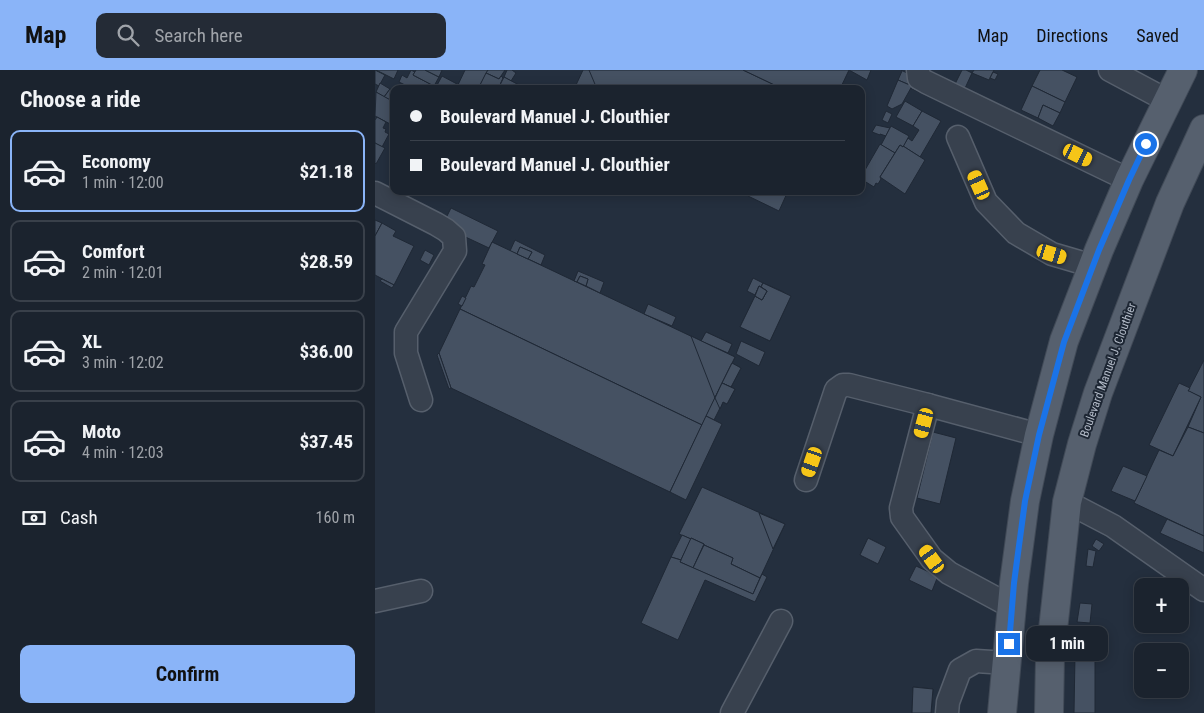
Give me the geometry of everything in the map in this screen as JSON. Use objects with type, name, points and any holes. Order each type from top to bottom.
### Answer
[{"type":"main road","points":[[1002,713],[1014,583],[1025,501],[1039,435],[1064,342],[1129,180],[1183,70]]},
{"type":"main road","name":"Boulevard Manuel J. Clouthier","points":[[1049,713],[1050,657],[1067,502],[1082,444],[1098,393],[1170,203],[1204,129]]},
{"type":"street","points":[[918,70],[919,78],[926,82],[1129,180]]},
{"type":"street","points":[[1110,70],[1168,101]]},
{"type":"street","points":[[957,136],[986,202],[1016,233],[1052,254],[1093,266]]},
{"type":"street","points":[[375,193],[436,224],[454,237],[455,251],[406,332],[405,353],[421,400]]},
{"type":"street","points":[[806,480],[836,390],[843,385],[929,405],[1039,435]]},
{"type":"street","points":[[929,405],[901,508],[902,517],[932,559],[949,573],[1012,607]]},
{"type":"street","points":[[1067,502],[1113,526],[1204,590]]},
{"type":"street","points":[[375,601],[421,591]]},
{"type":"street","points":[[732,713],[781,621]]},
{"type":"street","points":[[947,713],[948,702],[960,670],[976,661],[1007,663]]},
{"type":"building","points":[[375,70],[385,75],[379,86],[375,84]]},
{"type":"building","points":[[376,70],[398,70],[394,79]]},
{"type":"building","points":[[411,70],[415,72],[413,75],[432,85],[405,85],[399,82],[402,75],[407,78]]},
{"type":"building","points":[[416,70],[425,70],[439,77],[435,85],[432,85],[413,75]]},
{"type":"building","points":[[425,70],[442,70],[439,77]]},
{"type":"building","points":[[465,70],[488,70],[480,85],[458,85]]},
{"type":"building","points":[[488,70],[505,70],[499,79],[486,73]]},
{"type":"building","points":[[507,70],[512,70],[516,73],[511,81],[504,77]]},
{"type":"building","points":[[583,70],[700,70],[706,85],[576,85]]},
{"type":"building","points":[[589,70],[743,70],[775,85],[595,85]]},
{"type":"building","points":[[743,70],[849,70],[842,85],[775,85]]},
{"type":"building","points":[[849,70],[871,70],[867,80]]},
{"type":"building","points":[[901,70],[943,91],[938,101],[910,88],[912,86],[898,80]]},
{"type":"building","points":[[962,70],[972,73],[961,97],[951,92]]},
{"type":"building","points":[[974,70],[994,70],[989,80],[972,73]]},
{"type":"building","points":[[1040,70],[1062,70],[1077,77],[1065,102],[1032,86]]},
{"type":"building","points":[[993,72],[998,74],[995,80],[990,78]]},
{"type":"building","points":[[486,73],[499,79],[501,76],[503,78],[500,85],[480,85]]},
{"type":"building","points":[[442,76],[457,84],[457,85],[437,85]]},
{"type":"building","points":[[504,77],[519,85],[500,85]]},
{"type":"building","points":[[898,80],[912,86],[902,104],[892,109],[887,106]]},
{"type":"building","points":[[380,83],[390,89],[384,97],[376,92]]},
{"type":"building","points":[[1032,86],[1065,102],[1060,113],[1043,105],[1038,118],[1021,110]]},
{"type":"building","points":[[390,89],[390,100],[384,97]]},
{"type":"building","points":[[376,92],[390,100],[390,124],[375,116]]},
{"type":"building","points":[[905,101],[922,111],[913,126],[896,117]]},
{"type":"building","points":[[1043,105],[1060,113],[1053,126],[1038,118]]},
{"type":"building","points":[[886,111],[892,114],[888,123],[882,120]]},
{"type":"building","points":[[922,111],[941,121],[920,157],[903,146],[908,138],[912,141],[919,130],[913,126]]},
{"type":"building","points":[[377,117],[386,122],[383,128],[389,134],[382,147],[375,143],[375,120]]},
{"type":"building","points":[[876,125],[890,128],[886,136],[872,132]]},
{"type":"building","points":[[891,126],[909,136],[903,147],[900,145],[895,153],[881,145]]},
{"type":"building","points":[[375,143],[385,148],[376,164],[375,163]]},
{"type":"building","points":[[880,144],[895,153],[880,177],[881,179],[878,184],[876,183],[874,187],[865,181],[865,170]]},
{"type":"building","points":[[900,145],[925,160],[905,194],[880,177]]},
{"type":"building","points":[[748,195],[786,195],[779,211]]},
{"type":"building","points":[[451,208],[498,231],[489,248],[442,226]]},
{"type":"building","points":[[375,220],[382,223],[375,236]]},
{"type":"building","points":[[382,223],[396,231],[393,236],[414,246],[394,285],[375,275],[375,236]]},
{"type":"building","points":[[515,240],[545,255],[541,265],[528,259],[532,252],[520,247],[517,254],[510,251]]},
{"type":"building","points":[[492,242],[735,357],[702,425],[460,309],[471,286],[474,287],[485,265],[482,264]]},
{"type":"building","points":[[520,247],[532,252],[528,259],[517,254]]},
{"type":"building","points":[[425,250],[434,255],[429,265],[420,260]]},
{"type":"building","points":[[578,271],[604,282],[600,293],[586,286],[588,279],[580,276],[577,282],[574,281]]},
{"type":"building","points":[[580,276],[588,279],[586,286],[577,282]]},
{"type":"building","points":[[753,278],[763,283],[761,287],[759,286],[755,295],[747,291]]},
{"type":"building","points":[[382,279],[394,285],[392,288],[380,281]]},
{"type":"building","points":[[763,283],[784,292],[788,302],[770,341],[740,327],[755,296],[762,300],[765,295],[767,291],[761,287]]},
{"type":"building","points":[[763,283],[791,296],[770,341],[740,327],[755,296],[762,300],[767,291],[761,287]]},
{"type":"building","points":[[759,286],[767,291],[762,300],[755,296]]},
{"type":"building","points":[[759,286],[767,291],[762,300],[755,296]]},
{"type":"building","points":[[462,296],[466,298],[462,306],[458,304]]},
{"type":"building","points":[[648,304],[676,317],[672,326],[644,314]]},
{"type":"building","points":[[460,309],[702,425],[670,492],[451,388],[439,353]]},
{"type":"building","points":[[706,332],[732,344],[728,353],[701,341]]},
{"type":"building","points":[[706,332],[732,344],[728,353],[701,341]]},
{"type":"building","points":[[691,336],[735,357],[715,398]]},
{"type":"building","points":[[741,341],[765,352],[759,366],[736,354]]},
{"type":"building","points":[[439,353],[451,388],[449,389],[437,355]]},
{"type":"building","points":[[1204,360],[1204,433],[1188,427],[1201,397],[1188,391]]},
{"type":"building","points":[[732,363],[741,368],[731,387],[722,383]]},
{"type":"building","points":[[732,363],[741,368],[731,387],[722,383]]},
{"type":"building","points":[[722,383],[735,389],[727,404],[723,402],[714,420],[706,416]]},
{"type":"building","points":[[722,383],[735,389],[727,404],[723,402],[720,409],[715,398]]},
{"type":"building","points":[[1179,383],[1190,388],[1188,391],[1201,397],[1173,456],[1149,445]]},
{"type":"building","points":[[706,416],[722,424],[686,500],[670,492]]},
{"type":"building","points":[[1188,427],[1204,433],[1204,536],[1134,503],[1159,450],[1173,456]]},
{"type":"building","points":[[933,432],[956,438],[940,504],[917,498]]},
{"type":"building","points":[[1123,466],[1147,476],[1135,501],[1111,491]]},
{"type":"building","points":[[702,487],[785,524],[760,578],[731,564],[733,558],[679,534]]},
{"type":"building","points":[[759,513],[785,524],[773,549]]},
{"type":"building","points":[[1167,519],[1204,536],[1204,553],[1160,533]]},
{"type":"building","points":[[682,535],[691,539],[681,560],[671,557]]},
{"type":"building","points":[[691,538],[704,544],[693,568],[680,562]]},
{"type":"building","points":[[868,538],[879,543],[883,553],[878,564],[860,555]]},
{"type":"building","points":[[868,538],[886,547],[878,564],[860,555]]},
{"type":"building","points":[[1096,539],[1104,544],[1099,551],[1092,546]]},
{"type":"building","points":[[704,545],[733,558],[731,564],[760,578],[753,594],[693,568]]},
{"type":"building","points":[[1088,549],[1096,551],[1093,567],[1086,566]]},
{"type":"building","points":[[671,557],[753,594],[762,574],[767,577],[755,602],[705,580],[678,640],[641,623]]},
{"type":"building","points":[[916,566],[938,576],[932,591],[909,580]]},
{"type":"building","points":[[1080,603],[1092,604],[1090,623],[1077,622]]},
{"type":"building","points":[[1075,654],[1095,654],[1095,713],[1074,713]]},
{"type":"building","points":[[913,687],[933,689],[931,713],[912,713]]},
{"type":"building","points":[[913,687],[933,689],[931,713],[912,713]]},
{"type":"route","points":[[1009,644],[1014,583],[1025,501],[1039,435],[1064,342],[1099,250],[1146,144]]}]
